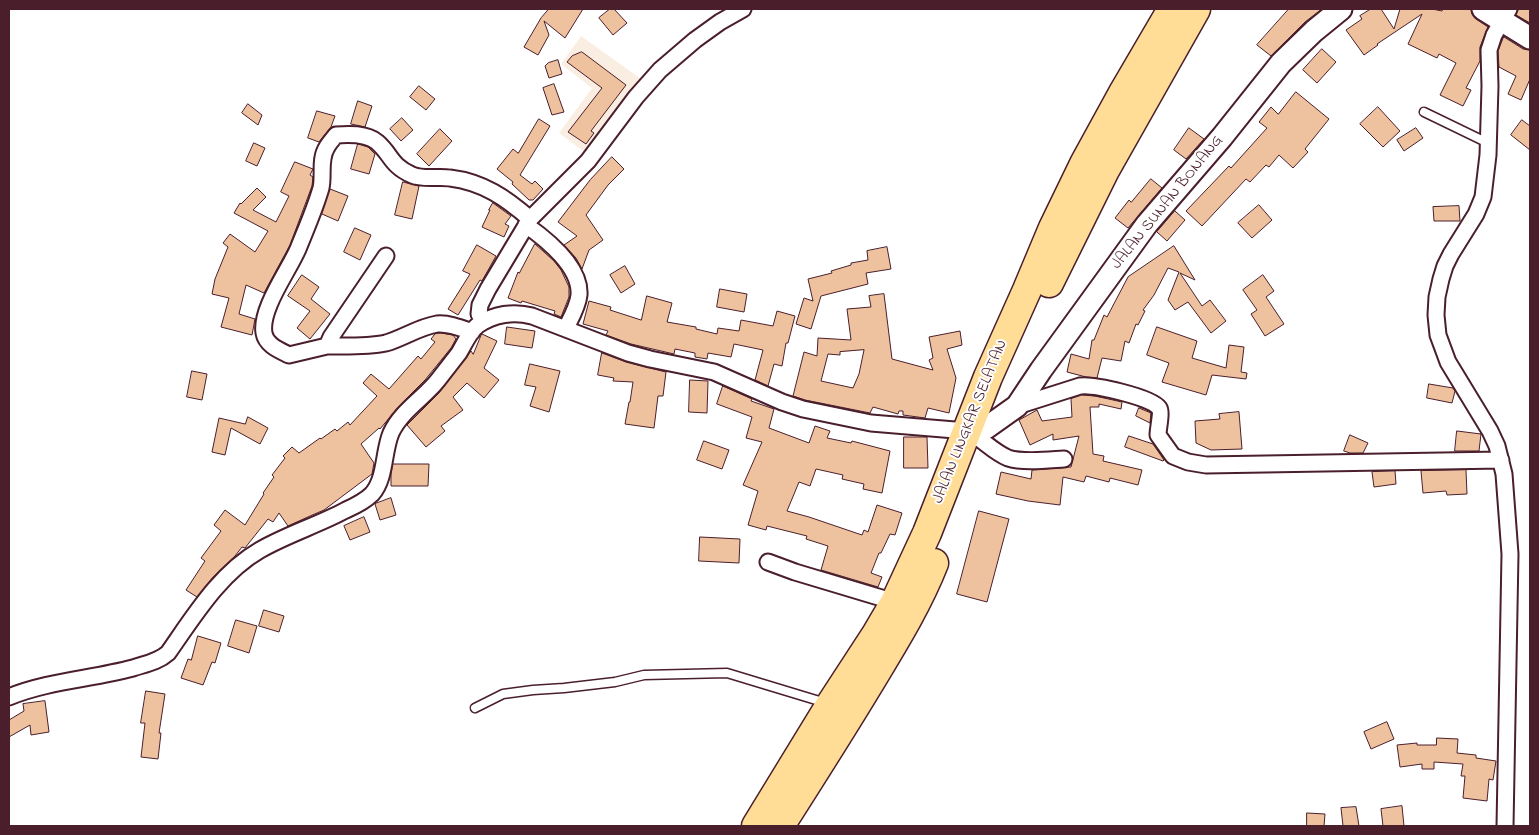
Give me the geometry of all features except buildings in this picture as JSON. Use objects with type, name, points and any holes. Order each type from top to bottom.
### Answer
[{"type":"highway","name":"JALAN LINGKAR SELATAN","points":[[756,826],[805,767],[897,636],[918,599],[932,566],[978,433],[988,377],[1053,228],[1098,139],[1172,9]]},
{"type":"highway","name":"JALAN LINGKAR SELATAN","points":[[780,826],[830,705],[895,602],[978,433],[1071,235],[1105,170],[1196,9]]},
{"type":"street","points":[[485,321],[479,314],[480,305],[528,222],[588,161],[636,97],[660,70],[695,40],[720,22],[743,9]]},
{"type":"street","name":"JALAN SUNAN BONANG","points":[[978,433],[1017,406],[1147,224],[1222,137],[1281,63],[1314,30],[1341,9]]},
{"type":"street","points":[[1483,9],[1505,15],[1530,38]]},
{"type":"street","points":[[1505,15],[1489,50],[1488,143],[1483,197],[1476,214],[1445,266],[1437,297],[1436,315],[1438,335],[1448,362],[1490,430],[1501,460],[1510,554],[1505,826]]},
{"type":"street","points":[[472,332],[446,324],[438,324],[425,327],[386,343],[360,346],[327,346],[288,355],[271,346],[264,335],[264,321],[267,309],[296,252],[314,208],[321,186],[322,160],[326,148],[336,135],[358,135],[376,141],[397,167],[415,176],[448,177],[478,184],[511,202],[562,257],[576,279],[579,295],[566,328]]},
{"type":"street","points":[[327,346],[331,337],[386,256]]},
{"type":"street","points":[[9,697],[24,691],[114,673],[160,659],[168,653],[222,580],[245,559],[262,549],[326,520],[372,494],[379,482],[388,441],[394,427],[405,413],[438,381],[460,352],[472,332],[485,321],[500,315],[521,313],[566,328],[628,353],[714,372],[782,402],[811,411],[871,423],[978,433],[1003,455],[1012,459],[1064,459]]},
{"type":"street","points":[[1017,406],[1080,386],[1089,385],[1136,396],[1152,402],[1159,408],[1158,435],[1173,456],[1188,462],[1206,465],[1501,460]]},
{"type":"street","points":[[768,562],[895,602]]},
{"type":"lane","points":[[1424,112],[1488,143]]},
{"type":"lane","points":[[475,708],[503,694],[606,683],[644,675],[726,673],[830,705]]},
{"type":"shaded area","points":[[581,36],[641,79],[587,154],[559,133],[592,88],[561,64]]}]
